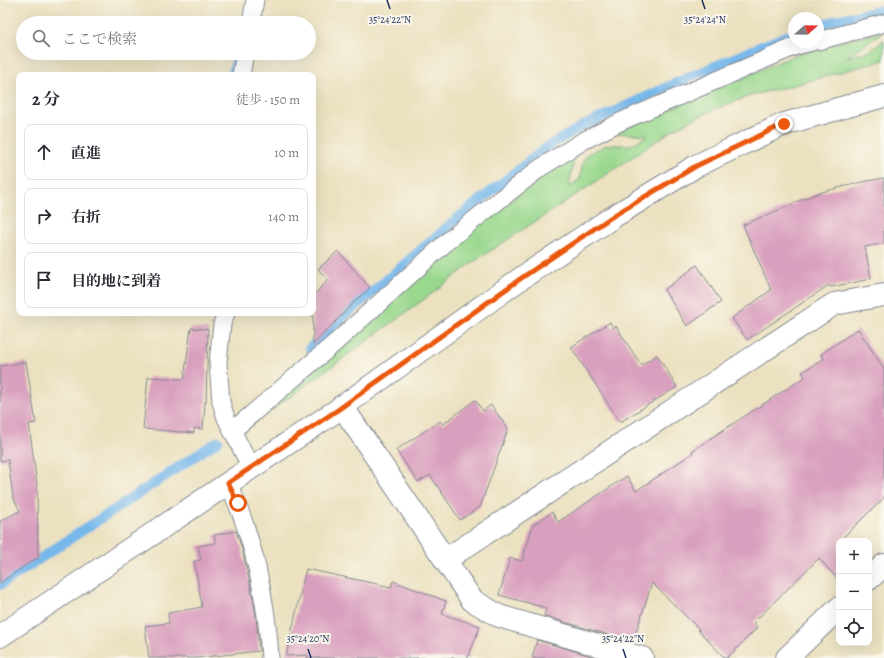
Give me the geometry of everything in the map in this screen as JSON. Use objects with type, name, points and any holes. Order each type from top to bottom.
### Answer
[{"type":"street","points":[[0,636],[342,406],[520,279],[613,216],[696,166],[784,124],[884,96]]},
{"type":"street","points":[[445,560],[834,304],[884,295]]},
{"type":"street","points":[[342,406],[472,600],[498,616],[642,658]]},
{"type":"street","points":[[872,576],[884,565]]},
{"type":"street","points":[[787,658],[837,610]]},
{"type":"lane","points":[[252,16],[255,0]]},
{"type":"lane","points":[[824,38],[884,23]]},
{"type":"lane","points":[[232,431],[336,342],[451,238],[540,168],[583,141],[622,121],[791,48]]},
{"type":"lane","points":[[242,72],[244,60]]},
{"type":"lane","points":[[225,316],[222,324],[218,363],[221,402],[226,418],[251,468]]},
{"type":"lane","points":[[228,483],[238,503],[254,554],[265,606],[270,658]]},
{"type":"green space","points":[[884,31],[847,57],[870,51],[884,40],[884,60],[787,87],[752,95],[710,111],[674,129],[472,263],[244,431],[472,231],[557,163],[575,152],[569,187],[580,179],[583,161],[588,154],[606,145],[631,145],[648,135],[614,133],[802,52],[824,48],[824,46]]},
{"type":"building","points":[[884,178],[884,243],[865,247],[871,279],[831,287],[829,285],[747,340],[732,318],[771,290],[743,225],[818,193]]},
{"type":"building","points":[[338,251],[370,288],[357,299],[313,345],[313,316],[316,316],[316,293],[328,280],[318,269]]},
{"type":"building","points":[[697,265],[721,302],[687,326],[664,290]]},
{"type":"building","points":[[610,322],[613,328],[616,326],[641,365],[657,355],[677,387],[620,422],[571,347]]},
{"type":"building","points":[[191,328],[208,329],[206,403],[205,402],[203,429],[194,428],[194,433],[143,429],[148,377],[184,379]]},
{"type":"building","points":[[858,329],[884,369],[884,498],[842,538],[836,538],[836,578],[819,558],[754,622],[757,628],[727,658],[725,658],[698,630],[699,629],[652,583],[633,642],[544,616],[546,608],[499,595],[510,558],[522,561],[533,525],[552,512],[558,522],[627,476],[636,491],[693,453],[692,451],[711,438],[805,377],[802,372],[824,359],[821,354]]},
{"type":"building","points":[[26,362],[36,423],[29,424],[37,485],[38,559],[35,559],[0,583],[0,521],[20,511],[13,497],[8,460],[0,461],[0,366]]},
{"type":"building","points":[[475,400],[483,411],[491,405],[508,429],[480,507],[460,520],[430,475],[418,482],[396,450],[440,421],[443,424]]},
{"type":"building","points":[[236,531],[242,549],[251,588],[256,615],[259,651],[196,658],[149,658],[145,626],[169,623],[168,613],[202,607],[194,561],[201,560],[198,546],[216,543],[214,535]]},
{"type":"building","points":[[306,569],[391,587],[393,581],[446,601],[442,614],[480,626],[468,658],[307,658],[308,655],[286,656]]},
{"type":"building","points":[[537,640],[598,658],[532,658]]},
{"type":"waterway","points":[[824,24],[840,19],[884,10]]},
{"type":"waterway","points":[[310,348],[349,312],[459,217],[550,145],[583,126],[680,81],[788,35]]},
{"type":"waterway","points":[[233,72],[236,60]]},
{"type":"waterway","points":[[0,585],[218,441]]},
{"type":"route","points":[[238,503],[228,483],[339,409],[520,279],[613,216],[696,166],[784,124]]}]
